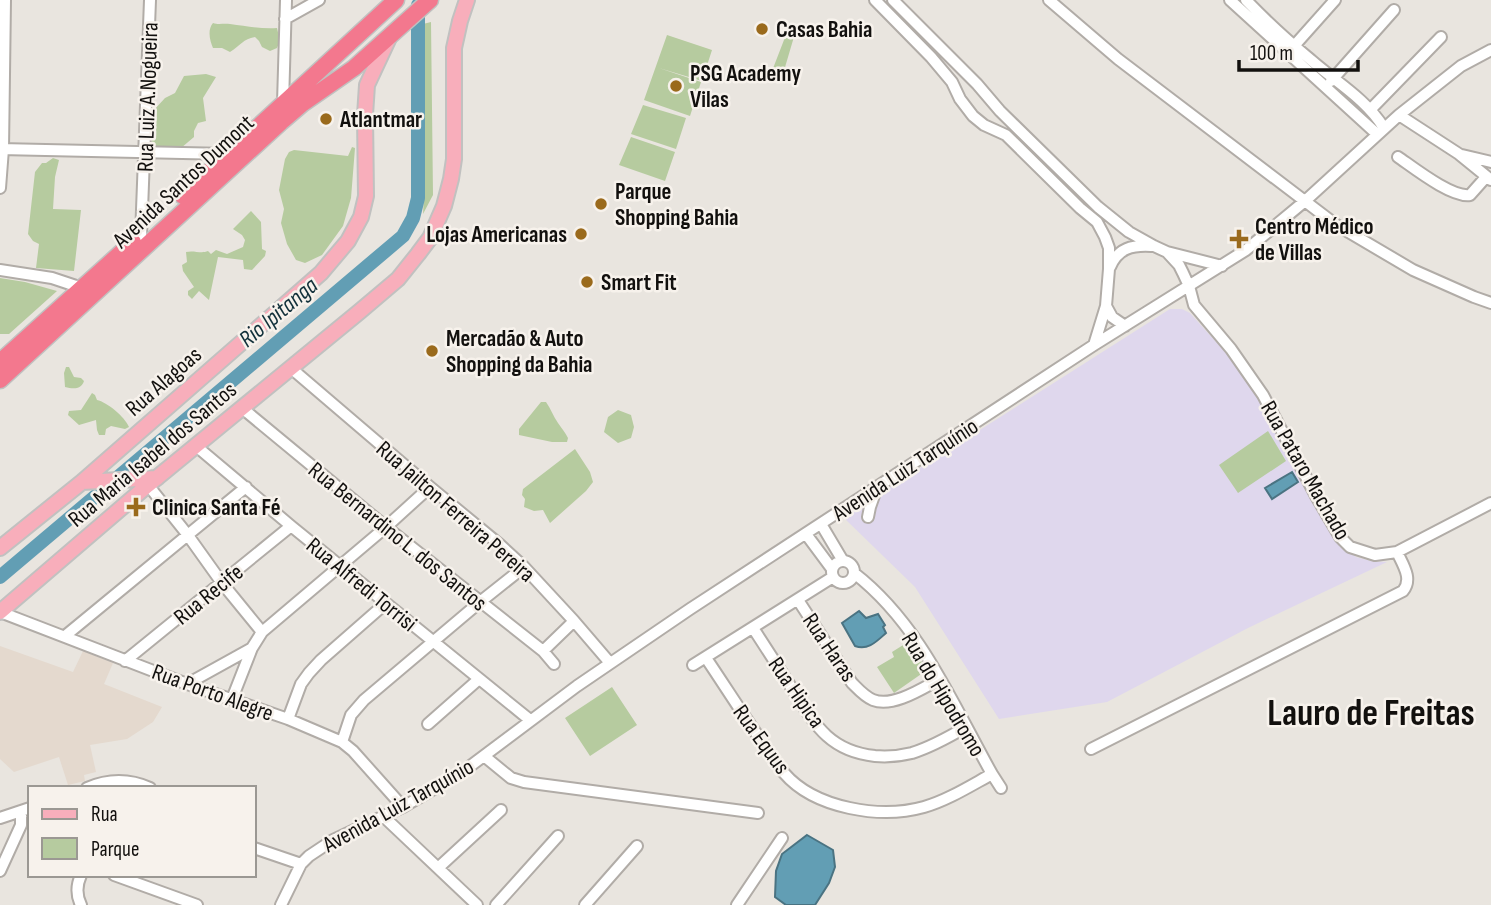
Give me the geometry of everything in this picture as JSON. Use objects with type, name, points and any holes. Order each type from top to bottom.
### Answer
[{"type":"highway","name":"Avenida Santos Dumont","points":[[0,380],[281,122],[354,68],[430,0]]},
{"type":"highway","name":"Avenida Santos Dumont","points":[[0,362],[394,2]]},
{"type":"main road","name":"Rua Maria Isabel dos Santos","points":[[0,612],[149,480],[292,369],[398,279],[430,238],[444,206],[451,179],[454,159],[454,48],[467,0]]},
{"type":"main road","name":"Rua Alagoas","points":[[0,548],[88,482],[321,273],[348,241],[360,217],[366,196],[367,85],[388,39]]},
{"type":"main road","points":[[88,482],[149,480]]},
{"type":"street","points":[[0,188],[5,0]]},
{"type":"street","name":"Rua Luiz A.Nogueira","points":[[141,236],[150,0]]},
{"type":"street","points":[[283,103],[286,0]]},
{"type":"street","points":[[285,19],[319,0]]},
{"type":"street","points":[[875,0],[931,57],[952,82],[960,99],[973,116],[984,125],[1006,135],[1097,222],[1109,248],[1109,270],[1106,306],[1094,345]]},
{"type":"street","points":[[893,0],[1098,207],[1129,232],[1154,246],[1222,266]]},
{"type":"street","points":[[1049,0],[1118,58],[1335,224],[1413,270],[1491,303]]},
{"type":"street","points":[[1230,0],[1252,13],[1294,46],[1325,86],[1380,131]]},
{"type":"street","points":[[1246,0],[1252,13],[1310,66],[1334,78],[1371,109],[1380,131]]},
{"type":"street","points":[[1252,13],[1265,0]]},
{"type":"street","points":[[1294,46],[1335,0]]},
{"type":"street","points":[[1325,86],[1394,10]]},
{"type":"street","points":[[1371,109],[1441,37]]},
{"type":"street","name":"Avenida Luiz Tarquínio","points":[[301,864],[333,840],[403,807],[461,773],[530,720],[690,608],[1094,345],[1246,250],[1305,201],[1399,115],[1461,66],[1491,50]]},
{"type":"street","points":[[960,99],[966,89],[977,84]]},
{"type":"street","points":[[1349,108],[1359,100]]},
{"type":"street","points":[[984,125],[992,123],[1000,111]]},
{"type":"street","points":[[1398,157],[1432,181],[1462,196],[1470,195],[1489,179],[1459,154],[1399,115]]},
{"type":"street","points":[[1,149],[228,154]]},
{"type":"street","points":[[1459,154],[1491,162]]},
{"type":"street","points":[[1109,270],[1115,256],[1127,248],[1154,246]]},
{"type":"street","points":[[1167,252],[1183,273],[1173,297],[1194,305]]},
{"type":"street","points":[[0,270],[51,278],[82,288]]},
{"type":"street","name":"Rua Pataro Machado","points":[[1183,273],[1194,305],[1231,349],[1262,395],[1316,496],[1340,537],[1350,547],[1375,555],[1397,552],[1491,503]]},
{"type":"street","points":[[1106,306],[1112,317],[1125,326]]},
{"type":"street","name":"Rua Jailton Ferreira Pereira","points":[[292,369],[524,567],[610,663]]},
{"type":"street","name":"Rua Bernardino L. dos Santos","points":[[242,408],[386,527],[543,651],[554,664]]},
{"type":"street","name":"Rua Alfredi Torrisi","points":[[196,446],[530,720]]},
{"type":"street","points":[[149,480],[222,583],[262,632]]},
{"type":"street","points":[[65,636],[246,487]]},
{"type":"street","points":[[232,699],[252,648],[262,632],[430,487]]},
{"type":"street","points":[[868,517],[877,487]]},
{"type":"street","points":[[821,524],[843,561]]},
{"type":"street","name":"Rua Recife","points":[[125,661],[291,526]]},
{"type":"street","points":[[693,665],[798,600],[832,573],[836,563],[847,561],[853,566],[851,580],[838,582],[832,573],[806,534]]},
{"type":"street","points":[[1091,749],[1403,591],[1408,584],[1408,578],[1397,552]]},
{"type":"street","points":[[342,742],[356,708],[480,601],[524,567]]},
{"type":"street","name":"Rua do Hipodromo","points":[[854,573],[891,608],[925,652],[1001,788]]},
{"type":"street","name":"Rua Haras","points":[[798,600],[852,682],[873,700],[894,701],[940,678]]},
{"type":"street","points":[[288,719],[301,684],[309,673],[386,603]]},
{"type":"street","name":"Rua Porto Alegre","points":[[0,612],[125,661],[288,719],[342,742],[403,807]]},
{"type":"street","points":[[543,651],[574,621]]},
{"type":"street","name":"Rua Hipica","points":[[753,628],[812,719],[831,740],[845,749],[864,755],[889,757],[912,753],[966,727]]},
{"type":"street","points":[[187,684],[252,648]]},
{"type":"street","name":"Rua Equus","points":[[706,658],[785,774],[804,791],[825,801],[849,808],[900,811],[943,800],[992,774]]},
{"type":"street","points":[[428,724],[478,679]]},
{"type":"street","points":[[484,756],[511,778],[524,782],[758,813]]},
{"type":"street","points":[[94,786],[113,781],[128,781],[144,786]]},
{"type":"street","points":[[0,818],[25,810],[22,825],[0,871]]},
{"type":"street","points":[[438,868],[501,810]]},
{"type":"street","points":[[383,816],[477,905]]},
{"type":"street","points":[[496,905],[558,836]]},
{"type":"street","points":[[737,905],[782,838]]},
{"type":"street","points":[[584,905],[637,846]]},
{"type":"street","points":[[256,849],[301,864],[281,905]]},
{"type":"street","points":[[80,877],[77,893],[81,905]]},
{"type":"street","points":[[120,877],[197,905]]},
{"type":"shaded area","points":[[1170,309],[1182,309],[1190,313],[1256,391],[1335,539],[1356,557],[1387,562],[1248,628],[1107,702],[999,719],[915,587],[843,517]]},
{"type":"shaded area","points":[[0,646],[73,672],[83,651],[113,663],[104,684],[162,707],[153,722],[127,739],[90,745],[96,772],[84,775],[85,781],[68,785],[59,757],[14,772],[0,759]]},
{"type":"green space","points":[[431,22],[433,195],[423,214],[423,24]]},
{"type":"green space","points":[[213,23],[277,28],[280,41],[277,48],[270,51],[262,47],[255,37],[230,52],[213,48],[210,32]]},
{"type":"green space","points":[[789,27],[796,30],[783,74],[772,71]]},
{"type":"green space","points":[[667,35],[712,50],[702,81],[659,68],[701,82],[690,116],[644,100]]},
{"type":"green space","points":[[206,74],[216,77],[203,98],[206,121],[198,123],[194,137],[181,148],[161,149],[152,146],[154,110],[165,98],[175,93],[184,76]]},
{"type":"green space","points":[[643,105],[686,118],[676,149],[631,134]]},
{"type":"green space","points":[[631,137],[675,152],[665,181],[619,165]]},
{"type":"green space","points":[[352,147],[355,148],[351,198],[343,226],[322,255],[305,263],[296,260],[287,244],[281,223],[284,209],[279,190],[285,159],[289,152],[294,150],[348,156]]},
{"type":"green space","points":[[53,158],[59,160],[53,209],[81,210],[74,271],[36,268],[39,244],[28,234],[35,172],[42,163]]},
{"type":"green space","points":[[251,211],[261,222],[262,249],[266,251],[265,256],[252,270],[244,269],[243,260],[218,257],[209,300],[199,291],[192,299],[188,291],[194,287],[182,265],[187,262],[186,252],[208,251],[211,254],[216,250],[227,254],[243,247],[245,240],[233,229]]},
{"type":"green space","points":[[0,278],[57,291],[9,334],[0,334]]},
{"type":"green space","points":[[66,367],[69,367],[74,377],[84,381],[81,386],[65,387]]},
{"type":"green space","points":[[92,393],[97,400],[120,415],[129,427],[125,429],[111,426],[106,429],[105,435],[99,435],[96,420],[79,425],[68,415],[69,411],[81,410]]},
{"type":"green space","points":[[541,402],[548,405],[568,438],[567,442],[552,442],[519,435],[519,429]]},
{"type":"green space","points":[[618,410],[631,415],[634,427],[631,438],[618,443],[604,432],[608,417]]},
{"type":"green space","points":[[1268,431],[1286,461],[1238,493],[1219,465]]},
{"type":"green space","points":[[575,449],[590,472],[593,482],[550,523],[543,510],[534,511],[524,507],[523,489]]},
{"type":"green space","points":[[908,642],[927,670],[894,693],[877,667],[894,657],[892,652]]},
{"type":"green space","points":[[612,687],[637,725],[590,756],[565,718]]},
{"type":"water","points":[[1292,472],[1298,482],[1272,499],[1265,488]]},
{"type":"water","points":[[859,611],[866,618],[878,614],[885,625],[883,627],[886,633],[864,647],[855,646],[842,623]]},
{"type":"water","points":[[807,835],[833,850],[835,867],[829,883],[815,905],[786,905],[775,897],[776,871],[782,854]]},
{"type":"waterway","name":"Rio Ipitanga","points":[[0,577],[403,236],[413,218],[418,198],[418,5]]},
{"type":"place","name":"Casas Bahia","points":[[762,29]]},
{"type":"place","name":"PSG Academy Vilas","points":[[676,86]]},
{"type":"place","name":"Atlantmar","points":[[326,119]]},
{"type":"place","name":"Parque Shopping Bahia","points":[[601,204]]},
{"type":"place","name":"Lojas Americanas","points":[[581,234]]},
{"type":"place","name":"Centro Médico de Villas","points":[[1239,239]]},
{"type":"place","name":"Smart Fit","points":[[587,282]]},
{"type":"place","name":"Mercadão & Auto Shopping da Bahia","points":[[432,351]]},
{"type":"place","name":"Clinica Santa Fé","points":[[136,507]]},
{"type":"district","name":"Lauro de Freitas","points":[[1371,712]]}]
